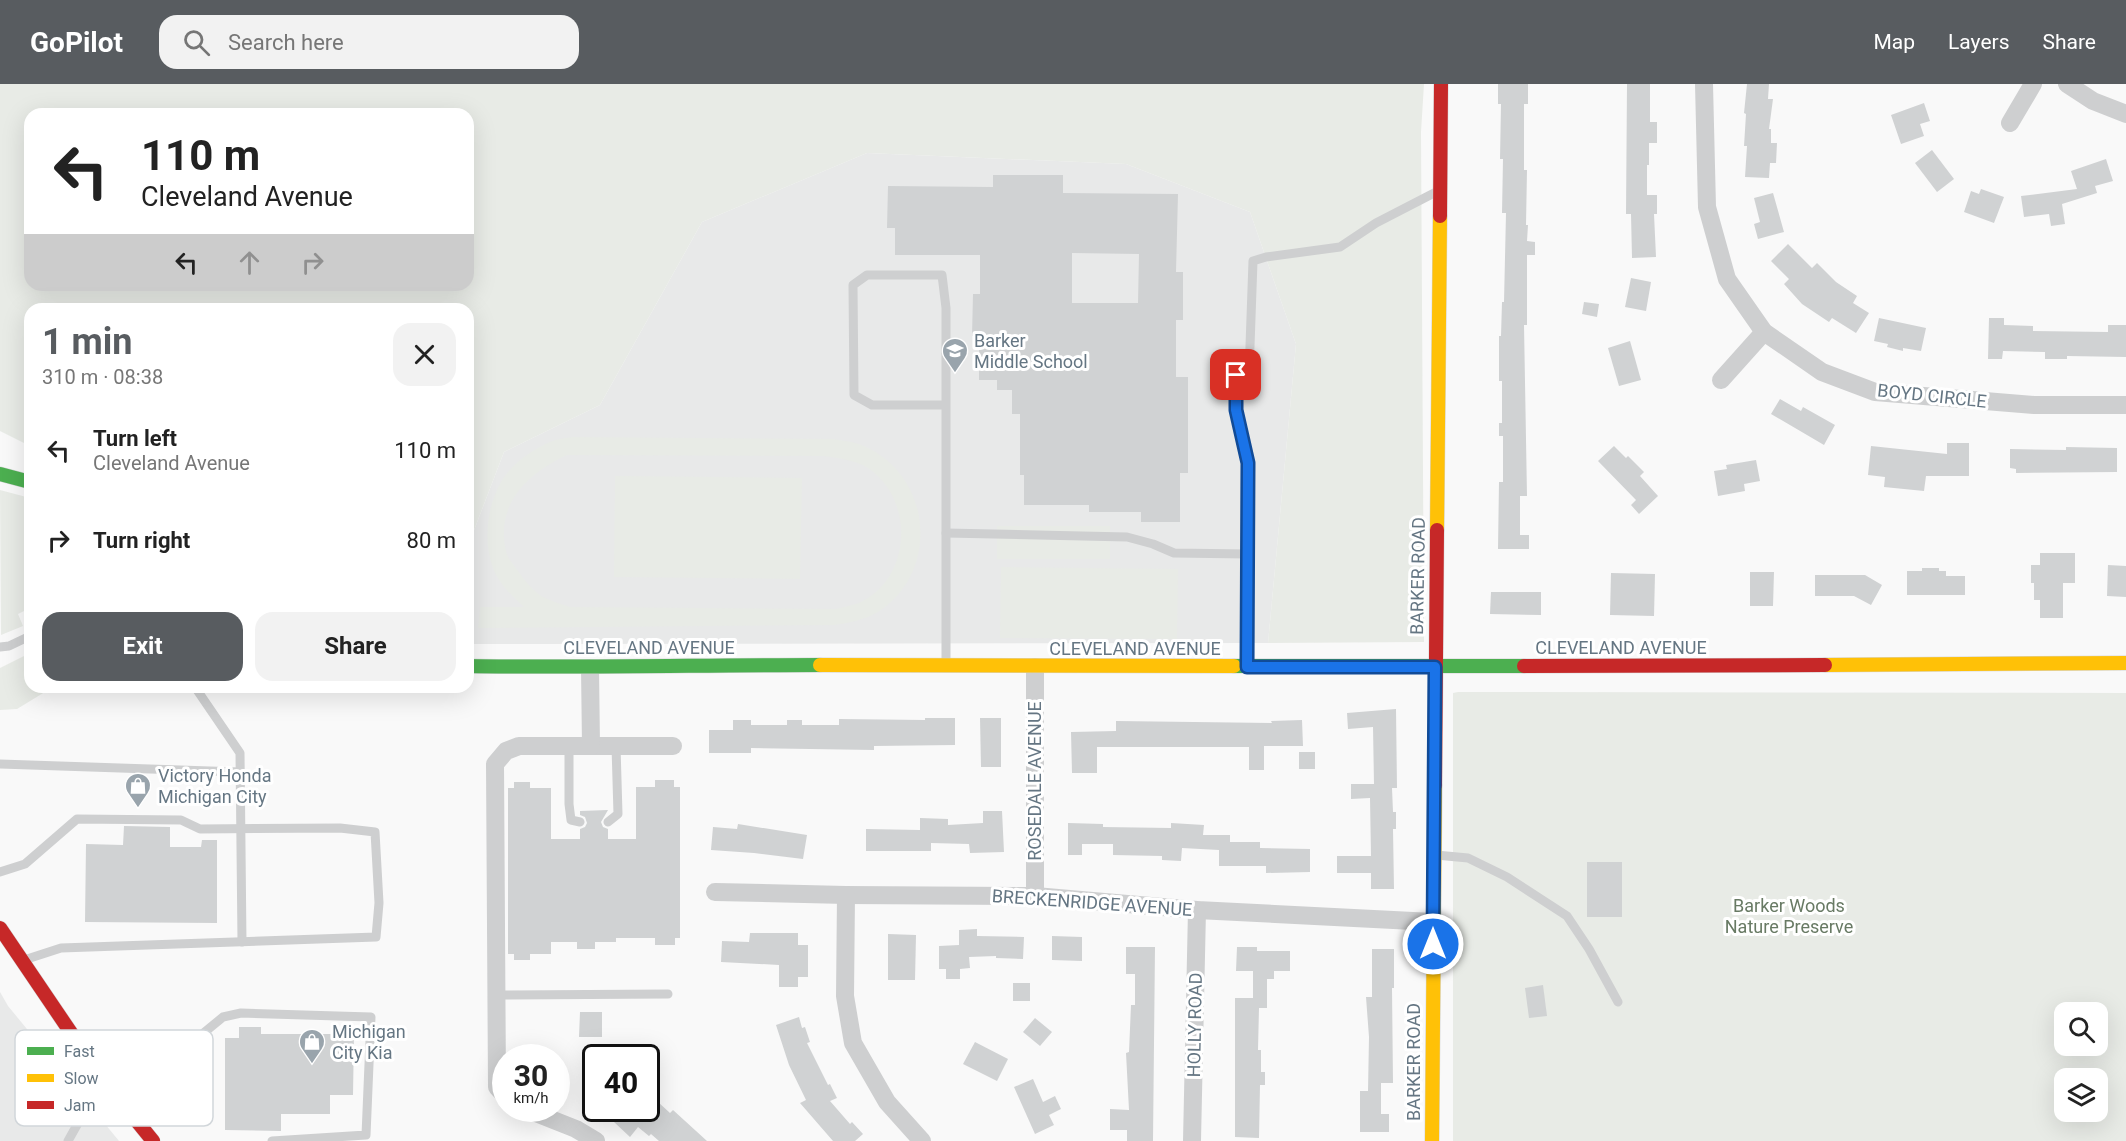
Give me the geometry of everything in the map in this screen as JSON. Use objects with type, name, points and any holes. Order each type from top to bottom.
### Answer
[{"type":"street","name":"BARKER ROAD","points":[[1432,1141],[1441,84]]},
{"type":"street","name":"BOYD CIRCLE","points":[[1704,84],[1707,207],[1727,279],[1764,332],[1822,372],[1875,392],[2034,405],[2126,405]]},
{"type":"street","points":[[2010,123],[2033,84]]},
{"type":"street","points":[[2067,84],[2093,101],[2126,114]]},
{"type":"street","points":[[1721,380],[1764,332]]},
{"type":"street","points":[[0,474],[24,480]]},
{"type":"street","name":"CLEVELAND AVENUE","points":[[474,666],[1435,667],[2126,663]]},
{"type":"street","name":"ROSEDALE AVENUE","points":[[1035,667],[1035,896]]},
{"type":"street","points":[[590,668],[591,746]]},
{"type":"street","points":[[497,1044],[495,764],[506,752],[519,746],[674,746]]},
{"type":"street","name":"BRECKENRIDGE AVENUE","points":[[715,892],[1035,896],[1197,910],[1433,922]]},
{"type":"street","points":[[846,895],[845,996],[853,1043],[887,1102],[922,1141]]},
{"type":"street","name":"HOLLY ROAD","points":[[1192,1141],[1197,910]]},
{"type":"street","points":[[0,928],[70,1030]]},
{"type":"street","points":[[558,1122],[596,1141]]},
{"type":"street","points":[[141,1126],[153,1141]]},
{"type":"lane","points":[[1247,667],[1248,463],[1236,410],[1236,375],[1249,374],[1253,261],[1266,257],[1340,247],[1376,223],[1440,190]]},
{"type":"lane","points":[[946,405],[872,405],[854,395],[853,285],[867,275],[942,275],[946,308],[946,405],[946,666]]},
{"type":"lane","points":[[946,533],[1127,537],[1174,553],[1247,554]]},
{"type":"lane","points":[[0,647],[9,646],[24,639]]},
{"type":"lane","points":[[199,693],[240,753],[242,942]]},
{"type":"lane","points":[[569,746],[571,820],[580,822]]},
{"type":"lane","points":[[608,822],[618,814],[616,746]]},
{"type":"lane","points":[[0,764],[240,772]]},
{"type":"lane","points":[[0,872],[25,864],[76,819],[182,820],[200,829],[340,828],[375,832],[380,903],[376,937],[61,948],[22,960]]},
{"type":"lane","points":[[1434,854],[1468,858],[1507,877],[1567,916],[1589,949],[1618,1002]]},
{"type":"lane","points":[[496,995],[668,994]]},
{"type":"lane","points":[[205,1030],[223,1017],[241,1013],[371,1017],[366,1135],[272,1141]]},
{"type":"lane","points":[[68,1141],[76,1126]]},
{"type":"shaded area","name":"Barker Middle School","points":[[867,153],[1126,164],[1250,212],[1296,344],[1268,643],[474,644],[474,530],[504,452],[600,405],[702,222]]},
{"type":"shaded area","points":[[0,992],[28,1030],[15,1030],[15,1126],[107,1126],[119,1141],[0,1141]]},
{"type":"green space","points":[[0,84],[1424,84],[1421,132],[1424,642],[1268,643],[1296,344],[1250,212],[1126,164],[867,153],[702,222],[600,405],[504,452],[474,530],[474,303],[24,303],[24,443],[0,431]]},
{"type":"green space","points":[[570,437],[833,439],[864,446],[890,463],[906,482],[916,504],[920,527],[919,551],[911,574],[898,595],[878,612],[856,621],[834,625],[478,628],[480,607],[524,607],[499,579],[490,558],[488,524],[496,492],[505,475],[522,458],[550,442]],"holes":[[[567,455],[823,456],[852,461],[868,468],[883,482],[894,498],[900,517],[901,536],[898,556],[891,574],[879,589],[863,601],[853,605],[836,609],[570,607],[536,592],[529,586],[507,554],[504,534],[505,519],[510,505],[518,492],[539,471]]]},
{"type":"green space","points":[[615,476],[802,478],[800,579],[614,577]]},
{"type":"green space","points":[[0,490],[24,496],[24,611],[18,614],[23,626],[1,635]]},
{"type":"green space","points":[[997,526],[1110,526],[1110,559],[997,559]]},
{"type":"green space","points":[[1001,567],[1178,569],[1177,639],[1000,638]]},
{"type":"green space","points":[[24,656],[24,693],[43,693],[17,709],[0,710],[0,668]]},
{"type":"green space","name":"Barker Woods Nature Preserve","points":[[1453,693],[2126,693],[2126,1141],[1453,1141]]},
{"type":"building","points":[[1498,84],[1528,84],[1528,104],[1524,104],[1524,170],[1527,170],[1526,225],[1528,225],[1527,241],[1535,242],[1535,255],[1527,255],[1527,325],[1524,325],[1527,496],[1520,496],[1520,535],[1529,535],[1529,549],[1498,549],[1499,482],[1503,482],[1503,436],[1499,436],[1499,423],[1502,423],[1502,381],[1499,381],[1499,336],[1501,336],[1502,302],[1504,302],[1506,213],[1502,213],[1503,159],[1500,159],[1501,104],[1498,104]]},
{"type":"building","points":[[1627,84],[1650,84],[1650,122],[1657,122],[1657,143],[1649,143],[1649,165],[1647,165],[1647,195],[1657,195],[1657,214],[1654,214],[1656,257],[1632,258],[1631,214],[1626,214]]},
{"type":"building","points":[[1747,84],[1769,84],[1768,99],[1773,99],[1769,129],[1771,129],[1771,143],[1777,143],[1776,163],[1770,163],[1769,178],[1745,177],[1747,146],[1744,146],[1746,114],[1744,113]]},
{"type":"building","points":[[1924,103],[1930,121],[1920,124],[1924,136],[1901,144],[1891,115]]},
{"type":"building","points":[[1932,150],[1954,179],[1937,192],[1915,163]]},
{"type":"building","points":[[2106,159],[2113,181],[2095,186],[2097,193],[2062,204],[2065,224],[2051,226],[2049,214],[2024,217],[2021,196],[2077,189],[2071,171]]},
{"type":"building","points":[[993,175],[1063,175],[1063,193],[1178,194],[1176,272],[1183,272],[1183,320],[1176,320],[1176,377],[1188,377],[1188,473],[1180,473],[1180,522],[1141,522],[1141,512],[1089,512],[1089,505],[1024,505],[1024,475],[1020,475],[1020,414],[1012,414],[1012,390],[997,390],[997,380],[979,380],[979,336],[972,336],[973,294],[980,294],[980,255],[895,255],[895,228],[887,228],[888,186],[993,187]],"holes":[[[1072,253],[1139,254],[1138,303],[1072,303]]]},
{"type":"building","points":[[1981,189],[2004,197],[1994,223],[1964,212],[1971,191],[1979,194]]},
{"type":"building","points":[[1773,193],[1784,232],[1758,239],[1754,224],[1760,222],[1754,198]]},
{"type":"building","points":[[1788,244],[1812,268],[1817,263],[1836,282],[1857,296],[1853,303],[1869,313],[1856,333],[1832,318],[1829,322],[1802,304],[1784,284],[1789,279],[1771,261]]},
{"type":"building","points":[[1631,278],[1651,282],[1646,311],[1625,307]]},
{"type":"building","points":[[1584,302],[1599,304],[1597,317],[1582,314]]},
{"type":"building","points":[[1879,318],[1926,328],[1921,351],[1903,348],[1903,351],[1874,341]]},
{"type":"building","points":[[1989,318],[2004,318],[2004,325],[2033,326],[2033,331],[2108,332],[2108,325],[2126,325],[2126,357],[2067,356],[2067,359],[2045,359],[2045,352],[2003,351],[2002,359],[1988,359]]},
{"type":"building","points":[[1630,341],[1641,380],[1619,386],[1608,348]]},
{"type":"building","points":[[1780,399],[1801,411],[1803,407],[1835,425],[1824,445],[1771,414]]},
{"type":"building","points":[[1947,443],[1969,443],[1969,476],[1926,476],[1924,491],[1884,487],[1885,477],[1868,475],[1871,446],[1947,454]]},
{"type":"building","points":[[1614,446],[1644,472],[1640,476],[1658,496],[1639,514],[1631,505],[1636,500],[1598,461]]},
{"type":"building","points":[[2066,447],[2117,448],[2117,472],[2016,473],[2016,469],[2010,468],[2010,449],[2066,450]]},
{"type":"building","points":[[1756,460],[1760,481],[1744,484],[1745,491],[1718,496],[1714,471],[1727,469],[1726,465]]},
{"type":"building","points":[[2040,553],[2075,553],[2075,583],[2063,583],[2063,618],[2040,618],[2040,600],[2034,600],[2034,583],[2031,583],[2031,565],[2040,565]]},
{"type":"building","points":[[2108,565],[2126,566],[2126,597],[2107,596]]},
{"type":"building","points":[[1922,568],[1939,568],[1939,571],[1946,571],[1946,576],[1965,576],[1965,595],[1907,595],[1907,571],[1922,571]]},
{"type":"building","points":[[1750,572],[1774,572],[1773,606],[1750,606]]},
{"type":"building","points":[[1611,573],[1655,574],[1654,616],[1610,615]]},
{"type":"building","points":[[1815,575],[1865,575],[1882,585],[1871,605],[1854,596],[1815,596]]},
{"type":"building","points":[[1491,592],[1541,592],[1541,615],[1490,614]]},
{"type":"building","points":[[1396,709],[1397,788],[1392,788],[1393,812],[1396,812],[1396,829],[1393,829],[1394,889],[1371,889],[1371,873],[1337,873],[1337,856],[1371,856],[1370,798],[1351,799],[1351,784],[1374,784],[1373,727],[1348,729],[1347,713]]},
{"type":"building","points":[[925,718],[955,718],[955,745],[874,746],[874,750],[751,748],[751,753],[709,753],[709,730],[733,730],[733,720],[751,720],[751,725],[787,725],[787,720],[802,720],[802,725],[839,725],[839,719],[925,720]]},
{"type":"building","points":[[980,718],[1001,718],[1001,767],[981,767]]},
{"type":"building","points":[[1302,720],[1303,746],[1264,746],[1264,770],[1249,770],[1249,747],[1097,747],[1097,773],[1072,773],[1071,732],[1116,731],[1116,721],[1272,723],[1271,721]]},
{"type":"building","points":[[1299,752],[1315,752],[1315,769],[1299,769]]},
{"type":"building","points":[[655,780],[674,780],[674,787],[680,787],[680,938],[675,938],[675,945],[655,945],[655,938],[616,938],[616,942],[595,942],[595,949],[577,949],[577,942],[551,942],[551,954],[530,954],[530,960],[514,960],[514,954],[508,954],[508,788],[514,788],[514,782],[530,782],[530,788],[551,788],[551,839],[580,839],[580,829],[587,823],[585,817],[580,815],[580,811],[608,810],[601,822],[603,827],[608,829],[608,839],[636,839],[636,787],[655,787]]},
{"type":"building","points":[[983,811],[1002,811],[1004,852],[970,853],[969,844],[931,843],[931,851],[866,851],[866,829],[920,830],[920,818],[948,819],[948,825],[983,823]]},
{"type":"building","points":[[1068,823],[1103,824],[1103,827],[1171,828],[1171,823],[1204,825],[1203,835],[1230,835],[1230,842],[1260,842],[1260,848],[1310,849],[1310,872],[1266,873],[1266,866],[1219,866],[1219,850],[1182,848],[1181,861],[1162,860],[1162,856],[1113,855],[1113,844],[1082,844],[1082,855],[1068,855]]},
{"type":"building","points":[[738,824],[807,835],[803,859],[711,850],[713,827],[737,829]]},
{"type":"building","points":[[124,826],[170,827],[170,847],[201,847],[202,840],[217,840],[217,923],[85,922],[86,844],[123,845]]},
{"type":"building","points":[[1587,862],[1622,862],[1622,917],[1587,917]]},
{"type":"building","points":[[977,929],[977,936],[1024,937],[1023,959],[996,958],[996,956],[969,957],[970,968],[960,969],[960,979],[946,979],[946,969],[939,969],[939,946],[959,945],[959,930]]},
{"type":"building","points":[[750,933],[798,933],[798,945],[808,945],[808,977],[798,977],[798,987],[779,987],[779,965],[721,962],[722,941],[749,942]]},
{"type":"building","points":[[888,934],[916,935],[915,980],[888,980]]},
{"type":"building","points":[[1052,936],[1082,937],[1082,961],[1052,960]]},
{"type":"building","points":[[1126,947],[1155,947],[1153,1141],[1127,1141],[1127,1130],[1110,1130],[1110,1109],[1129,1110],[1126,1053],[1129,1052],[1131,1005],[1135,1005],[1135,974],[1126,974]]},
{"type":"building","points":[[1237,947],[1257,947],[1257,951],[1290,951],[1290,971],[1274,971],[1274,979],[1267,979],[1267,1008],[1259,1008],[1258,1050],[1261,1050],[1261,1072],[1265,1072],[1265,1085],[1260,1085],[1259,1138],[1235,1137],[1235,998],[1253,998],[1253,971],[1236,971]]},
{"type":"building","points":[[1372,949],[1394,949],[1393,1083],[1381,1083],[1381,1114],[1389,1114],[1389,1132],[1360,1132],[1360,1091],[1368,1091],[1369,1037],[1366,997],[1372,997]]},
{"type":"building","points":[[1013,983],[1030,983],[1030,1001],[1013,1001]]},
{"type":"building","points":[[1543,985],[1547,1016],[1529,1018],[1525,988]]},
{"type":"building","points":[[580,1012],[602,1012],[602,1037],[579,1037]]},
{"type":"building","points":[[799,1017],[810,1042],[807,1043],[837,1098],[830,1101],[850,1124],[852,1122],[863,1134],[855,1141],[833,1141],[800,1103],[806,1100],[789,1065],[776,1025]]},
{"type":"building","points":[[1035,1018],[1052,1032],[1040,1046],[1023,1032]]},
{"type":"building","points":[[239,1027],[261,1027],[261,1034],[354,1034],[353,1095],[330,1095],[330,1114],[281,1114],[281,1131],[225,1130],[225,1038],[239,1038]]},
{"type":"building","points":[[975,1042],[1008,1059],[997,1081],[963,1064]]},
{"type":"building","points":[[1033,1079],[1043,1102],[1055,1096],[1061,1109],[1049,1115],[1054,1125],[1035,1134],[1014,1087]]},
{"type":"building","points":[[660,1104],[670,1113],[673,1110],[707,1141],[659,1141],[638,1127],[630,1137],[614,1122],[660,1122]]},
{"type":"traffic: fast","points":[[0,474],[24,480]]},
{"type":"traffic: fast","points":[[474,666],[820,665]]},
{"type":"traffic: fast","points":[[1234,666],[1524,666]]},
{"type":"traffic: slow","points":[[1437,530],[1440,216]]},
{"type":"traffic: slow","points":[[1825,665],[2126,663]]},
{"type":"traffic: slow","points":[[820,665],[1234,666]]},
{"type":"traffic: slow","points":[[1432,1141],[1435,785]]},
{"type":"traffic: jam","points":[[1440,216],[1441,84]]},
{"type":"traffic: jam","points":[[1435,785],[1437,530]]},
{"type":"traffic: jam","points":[[1524,666],[1825,665]]},
{"type":"traffic: jam","points":[[0,928],[69,1030]]},
{"type":"traffic: jam","points":[[141,1126],[153,1141]]},
{"type":"place","name":"Barker Middle School","points":[[955,374]]},
{"type":"place","name":"Victory Honda Michigan City","points":[[138,809]]},
{"type":"place","name":"Michigan City Kia","points":[[312,1065]]},
{"type":"route","points":[[1236,375],[1236,410],[1248,463],[1247,667],[1435,667],[1433,944]]}]
